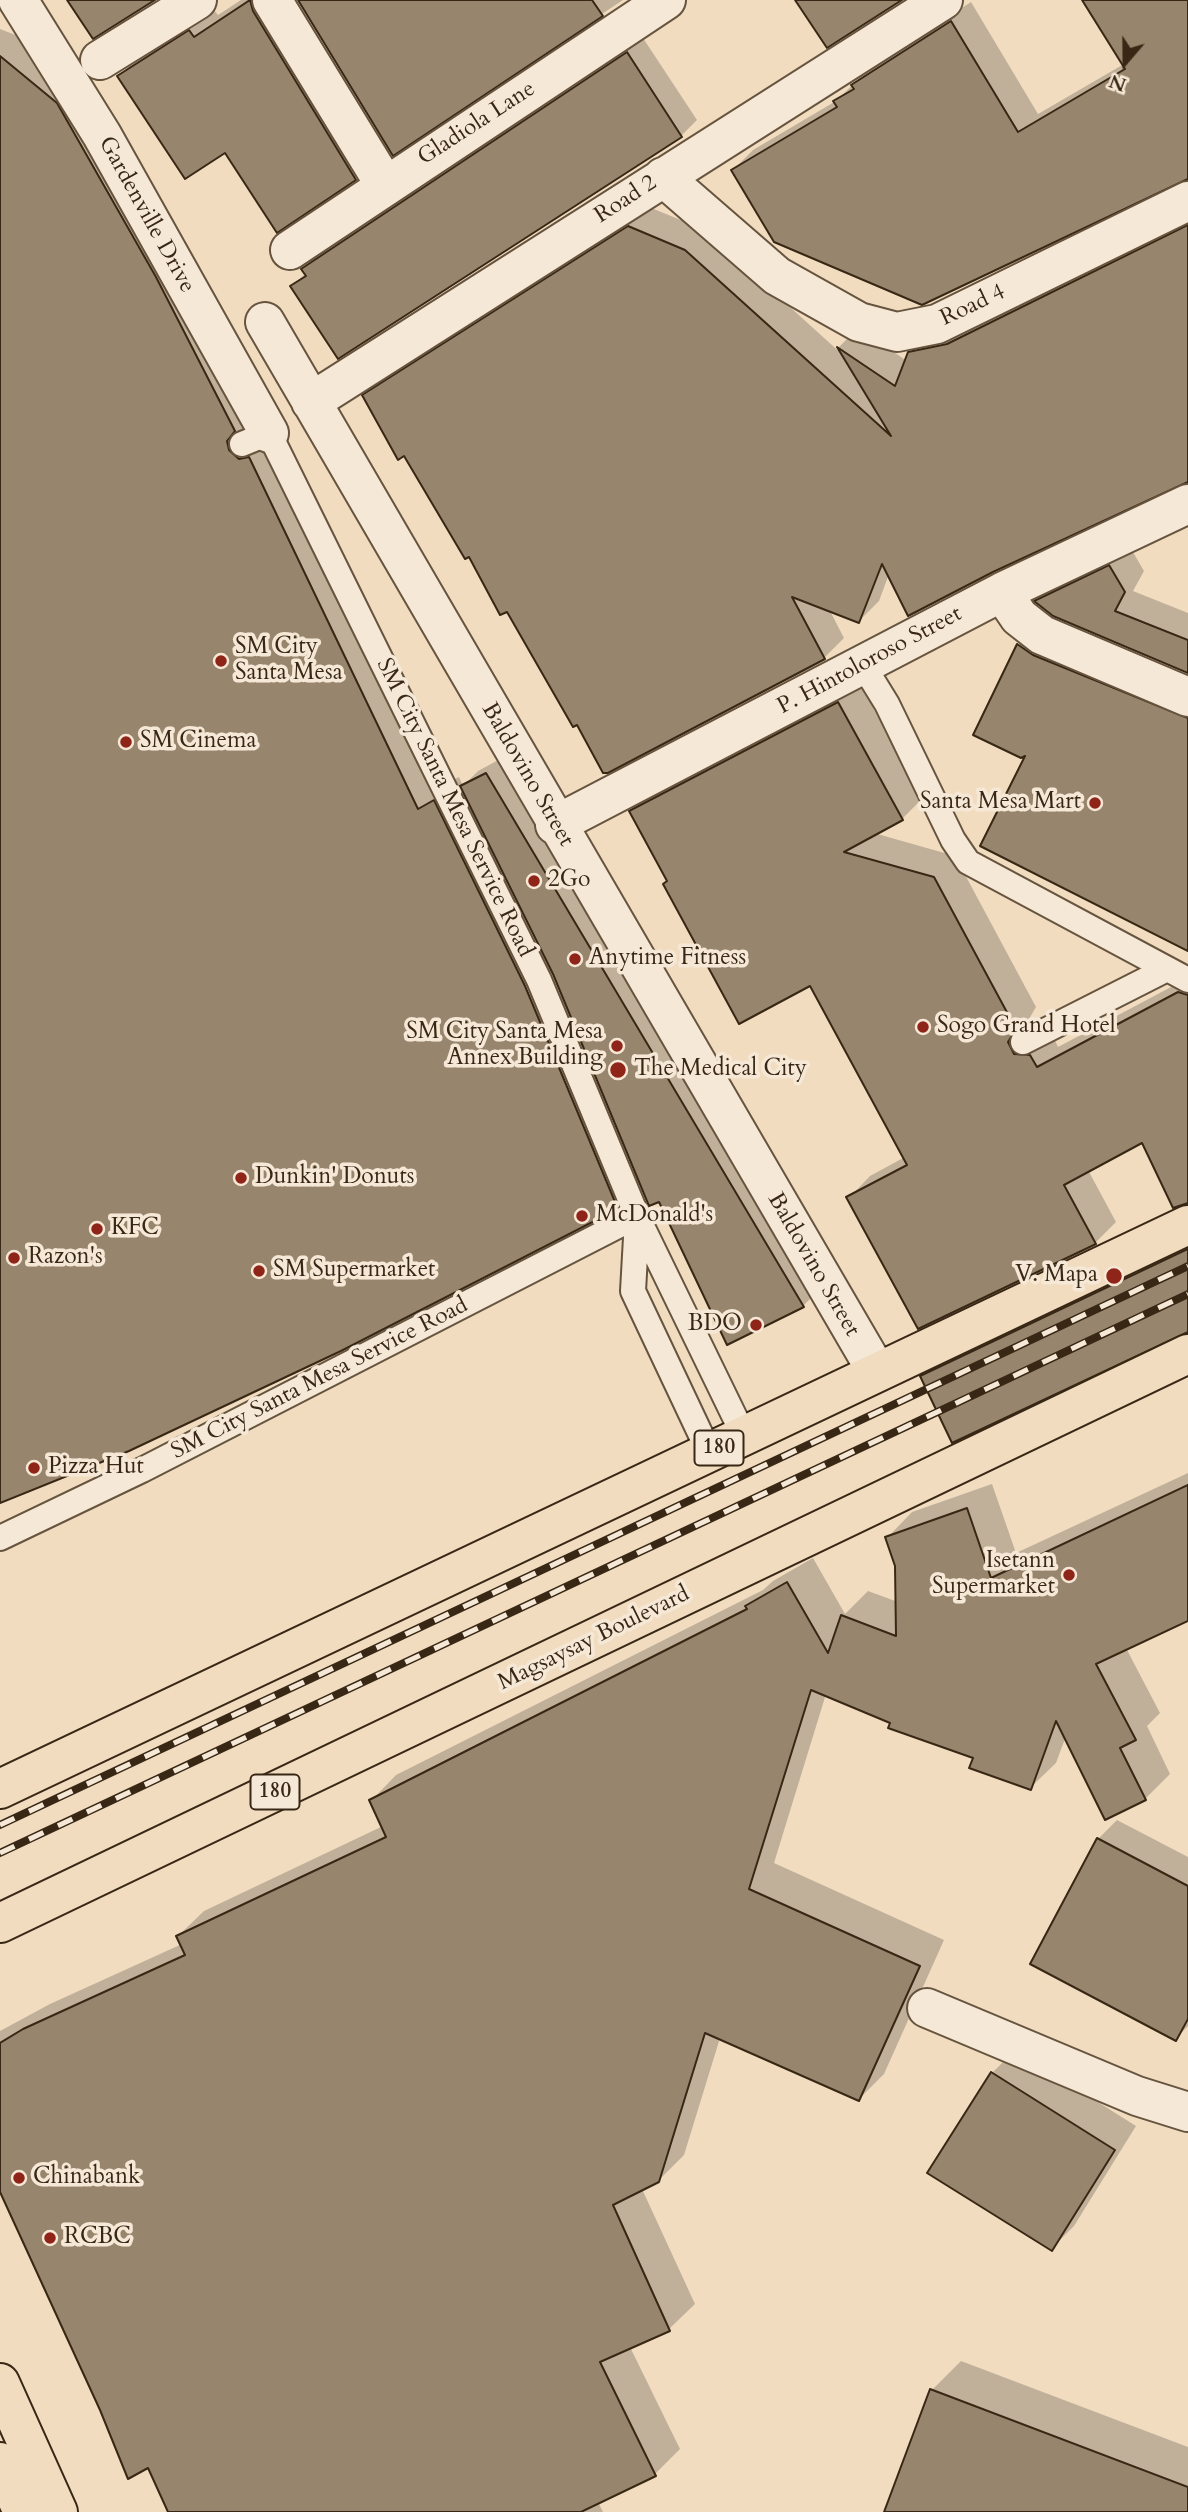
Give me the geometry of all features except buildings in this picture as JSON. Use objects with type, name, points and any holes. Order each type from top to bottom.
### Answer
[{"type":"main road","name":"180","points":[[0,1788],[1188,1225]]},
{"type":"main road","name":"Magsaysay Boulevard","points":[[0,1923],[1188,1354]]},
{"type":"main road","points":[[0,2383],[58,2512]]},
{"type":"main road","points":[[0,2462],[23,2512]]},
{"type":"street","name":"Gardenville Drive","points":[[18,0],[102,135],[256,438]]},
{"type":"street","points":[[100,60],[197,0]]},
{"type":"street","points":[[272,0],[385,185]]},
{"type":"street","name":"Gladiola Lane","points":[[290,250],[666,0]]},
{"type":"street","name":"Road 2","points":[[311,402],[943,0]]},
{"type":"street","name":"Road 4","points":[[663,177],[777,276],[859,322],[897,332],[937,324],[1188,201]]},
{"type":"street","name":"Baldovino Street","points":[[265,322],[555,825],[877,1373]]},
{"type":"street","name":"P. Hintoloroso Street","points":[[555,825],[1002,592],[1188,504]]},
{"type":"street","points":[[1002,592],[1019,617],[1042,635],[1188,697]]},
{"type":"street","points":[[927,2008],[1137,2096],[1188,2112]]},
{"type":"lane","name":"SM City Santa Mesa Service Road","points":[[256,438],[539,980],[637,1216],[744,1436]]},
{"type":"lane","points":[[863,665],[887,704],[953,841],[968,862],[1177,975]]},
{"type":"lane","points":[[1023,1042],[1177,975]]},
{"type":"lane","name":"SM City Santa Mesa Service Road","points":[[637,1216],[633,1291],[709,1452]]},
{"type":"lane","name":"SM City Santa Mesa Service Road","points":[[0,1538],[142,1470],[637,1216]]},
{"type":"railway","points":[[0,1825],[1188,1266]]},
{"type":"railway","points":[[0,1853],[1188,1294]]},
{"type":"place","name":"SM City Santa Mesa","points":[[221,661]]},
{"type":"place","name":"SM Cinema","points":[[126,742]]},
{"type":"place","name":"Santa Mesa Mart","points":[[1095,803]]},
{"type":"place","name":"2Go","points":[[534,881]]},
{"type":"place","name":"Anytime Fitness","points":[[575,959]]},
{"type":"place","name":"Sogo Grand Hotel","points":[[923,1027]]},
{"type":"place","name":"SM City Santa Mesa Annex Building","points":[[617,1046]]},
{"type":"place","name":"The Medical City","points":[[618,1070]]},
{"type":"place","name":"Dunkin' Donuts","points":[[241,1178]]},
{"type":"place","name":"McDonald's","points":[[582,1216]]},
{"type":"place","name":"KFC","points":[[97,1229]]},
{"type":"place","name":"Razon's","points":[[14,1258]]},
{"type":"place","name":"SM Supermarket","points":[[259,1271]]},
{"type":"place","name":"V. Mapa","points":[[1114,1276]]},
{"type":"place","name":"BDO","points":[[756,1325]]},
{"type":"place","name":"Pizza Hut","points":[[34,1468]]},
{"type":"place","name":"Isetann Supermarket","points":[[1069,1575]]},
{"type":"place","name":"Chinabank","points":[[19,2178]]},
{"type":"place","name":"RCBC","points":[[50,2238]]}]
